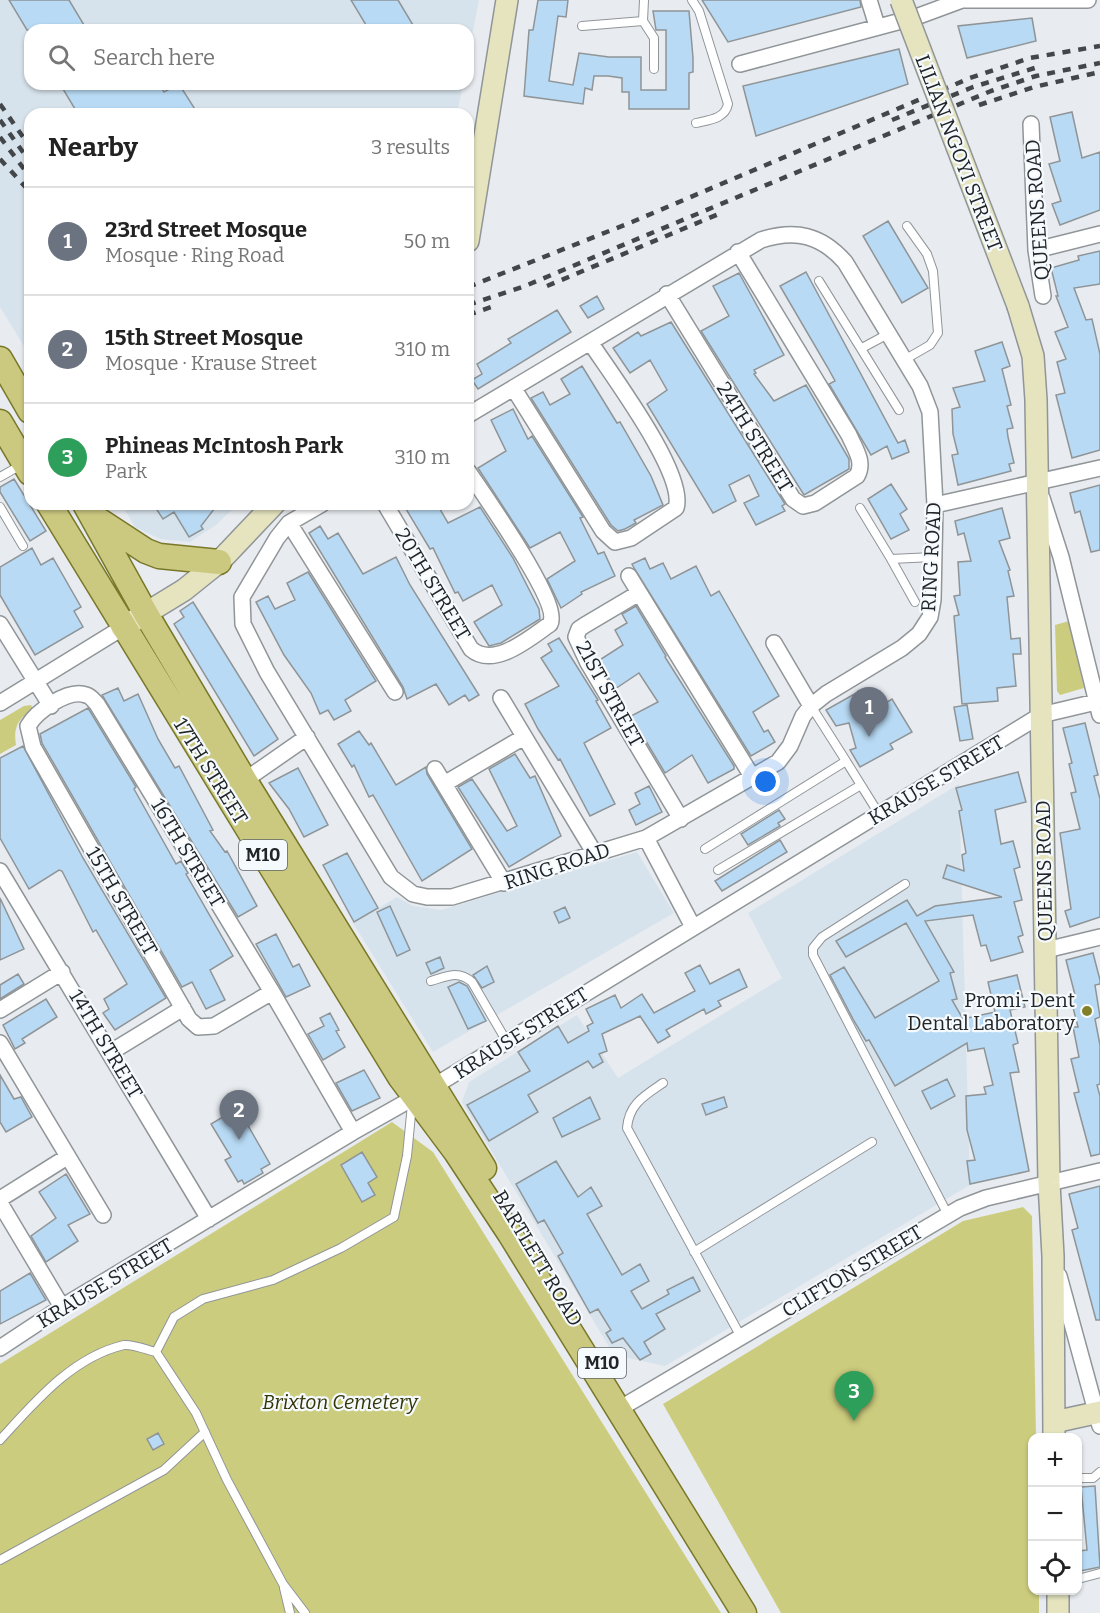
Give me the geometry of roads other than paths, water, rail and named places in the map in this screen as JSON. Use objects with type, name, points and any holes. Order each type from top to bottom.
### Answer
[{"type":"main road","points":[[0,359],[24,401]]},
{"type":"main road","points":[[0,422],[24,459]]},
{"type":"main road","name":"17TH STREET","points":[[53,510],[122,628],[413,1098]]},
{"type":"main road","points":[[89,510],[146,551],[159,556],[219,562]]},
{"type":"main road","name":"17TH STREET","points":[[89,510],[146,614],[245,781],[435,1086]]},
{"type":"main road","name":"BARTLETT ROAD","points":[[435,1086],[744,1613]]},
{"type":"main road","name":"BARTLETT ROAD","points":[[413,1098],[456,1152],[755,1613]]},
{"type":"street","points":[[474,204],[507,0]]},
{"type":"street","points":[[869,0],[877,26]]},
{"type":"street","name":"LILIAN NGOYI STREET","points":[[901,0],[1018,306]]},
{"type":"street","points":[[740,64],[916,17],[963,0],[1088,0]]},
{"type":"street","name":"QUEENS ROAD","points":[[1031,124],[1036,250],[1043,296]]},
{"type":"street","name":"RING ROAD","points":[[312,510],[289,524],[277,538],[246,589],[242,610],[243,624],[252,645],[380,860],[405,889],[427,897],[442,898],[504,883],[646,838],[753,778],[784,755],[803,716],[811,706],[826,694],[902,648],[925,628],[933,600],[935,505],[930,411],[920,386],[845,262],[833,249],[816,238],[802,234],[776,235],[738,252],[474,412]]},
{"type":"street","points":[[1036,250],[1100,234]]},
{"type":"street","name":"24TH STREET","points":[[667,294],[797,502],[807,506],[857,476],[860,470],[860,458],[849,435],[738,252]]},
{"type":"street","name":"QUEENS ROAD","points":[[1018,306],[1029,339],[1035,376],[1049,1183],[1053,1256],[1054,1430]]},
{"type":"street","points":[[514,389],[610,539],[615,542],[624,541],[676,508],[678,490],[672,474],[590,342]]},
{"type":"street","points":[[935,505],[1100,468]]},
{"type":"street","name":"20TH STREET","points":[[389,510],[465,639],[478,655],[495,656],[550,624],[553,620],[552,607],[542,586],[474,480]]},
{"type":"street","points":[[1038,483],[1061,556],[1099,706]]},
{"type":"street","points":[[0,703],[184,590],[219,562],[268,510]]},
{"type":"street","points":[[289,524],[395,692]]},
{"type":"street","points":[[629,576],[753,778]]},
{"type":"street","name":"21ST STREET","points":[[639,593],[585,625],[576,637],[588,663],[681,819]]},
{"type":"street","points":[[0,624],[51,706]]},
{"type":"street","points":[[774,643],[811,706]]},
{"type":"street","name":"16TH STREET","points":[[51,706],[70,695],[81,693],[90,696],[97,704],[272,992],[353,1132]]},
{"type":"street","points":[[501,698],[595,854]]},
{"type":"street","name":"15TH STREET","points":[[51,706],[32,720],[28,726],[29,738],[194,1024],[207,1028],[272,992]]},
{"type":"street","name":"KRAUSE STREET","points":[[0,1348],[62,1307],[353,1132],[435,1086],[1041,715],[1099,706]]},
{"type":"street","points":[[224,793],[307,737]]},
{"type":"street","points":[[444,784],[524,737]]},
{"type":"street","points":[[435,769],[504,883]]},
{"type":"street","points":[[646,838],[693,927]]},
{"type":"street","name":"14TH STREET","points":[[0,871],[111,1052],[209,1219]]},
{"type":"street","points":[[1046,950],[1100,936]]},
{"type":"street","points":[[0,1010],[62,972]]},
{"type":"street","points":[[111,1052],[183,1008]]},
{"type":"street","points":[[0,1043],[103,1215]]},
{"type":"street","points":[[62,1307],[0,1201],[68,1157]]},
{"type":"street","name":"CLIFTON STREET","points":[[623,1407],[948,1215],[986,1198],[1100,1171]]},
{"type":"street","points":[[1053,1256],[1099,1417],[1054,1430]]},
{"type":"street","points":[[1058,1595],[1058,1613]]},
{"type":"lane","points":[[644,0],[643,21],[654,39],[654,69]]},
{"type":"lane","points":[[692,0],[699,11],[728,104],[722,116],[696,123]]},
{"type":"lane","points":[[582,26],[643,21]]},
{"type":"lane","points":[[904,360],[930,345],[938,333],[933,271],[927,254],[907,226]]},
{"type":"lane","points":[[819,282],[899,410]]},
{"type":"lane","points":[[862,348],[888,334]]},
{"type":"lane","points":[[0,477],[24,467]]},
{"type":"lane","points":[[0,507],[23,546]]},
{"type":"lane","points":[[860,508],[915,602]]},
{"type":"lane","points":[[891,559],[933,557]]},
{"type":"lane","points":[[811,706],[879,814]]},
{"type":"lane","points":[[705,849],[846,761]]},
{"type":"lane","points":[[718,870],[861,785]]},
{"type":"lane","points":[[905,884],[822,937],[813,948],[813,955],[948,1215]]},
{"type":"lane","points":[[431,981],[455,974],[463,975],[472,982],[507,1042]]},
{"type":"lane","points":[[663,1083],[634,1103],[628,1114],[627,1128],[741,1337]]},
{"type":"lane","points":[[156,1352],[174,1317],[203,1299],[273,1280],[341,1248],[394,1217],[407,1156],[413,1098]]},
{"type":"lane","points":[[694,1252],[872,1142]]},
{"type":"lane","points":[[0,1440],[41,1396],[80,1364],[126,1345],[156,1352],[196,1413],[227,1480],[283,1584],[305,1613]]},
{"type":"lane","points":[[0,1560],[165,1470],[205,1432]]},
{"type":"lane","points":[[1082,1478],[1093,1478],[1100,1472]]},
{"type":"lane","points":[[1082,1578],[1100,1573]]},
{"type":"lane","points":[[283,1584],[290,1613]]},
{"type":"railway","points":[[474,285],[632,222],[970,78],[1030,58],[1100,46]]},
{"type":"railway","points":[[474,303],[525,286],[991,91],[1036,76],[1100,63]]},
{"type":"railway","points":[[892,120],[973,87],[1038,67]]},
{"type":"railway","points":[[979,105],[1034,87],[1100,72]]},
{"type":"railway","points":[[0,104],[24,138]]},
{"type":"railway","points":[[0,120],[24,154]]},
{"type":"railway","points":[[0,137],[24,169]]},
{"type":"railway","points":[[0,159],[24,185]]},
{"type":"railway","points":[[547,286],[721,213]]},
{"type":"railway","points":[[474,313],[494,306]]},
{"type":"place","name":"23rd Street Mosque","points":[[869,737]]},
{"type":"place","name":"Promi-Dent Dental Laboratory","points":[[1087,1011]]},
{"type":"place","name":"15th Street Mosque","points":[[239,1140]]},
{"type":"place","name":"Phineas McIntosh Park","points":[[854,1421]]},
{"type":"park label","name":"Brixton Cemetery","points":[[340,1402]]}]
